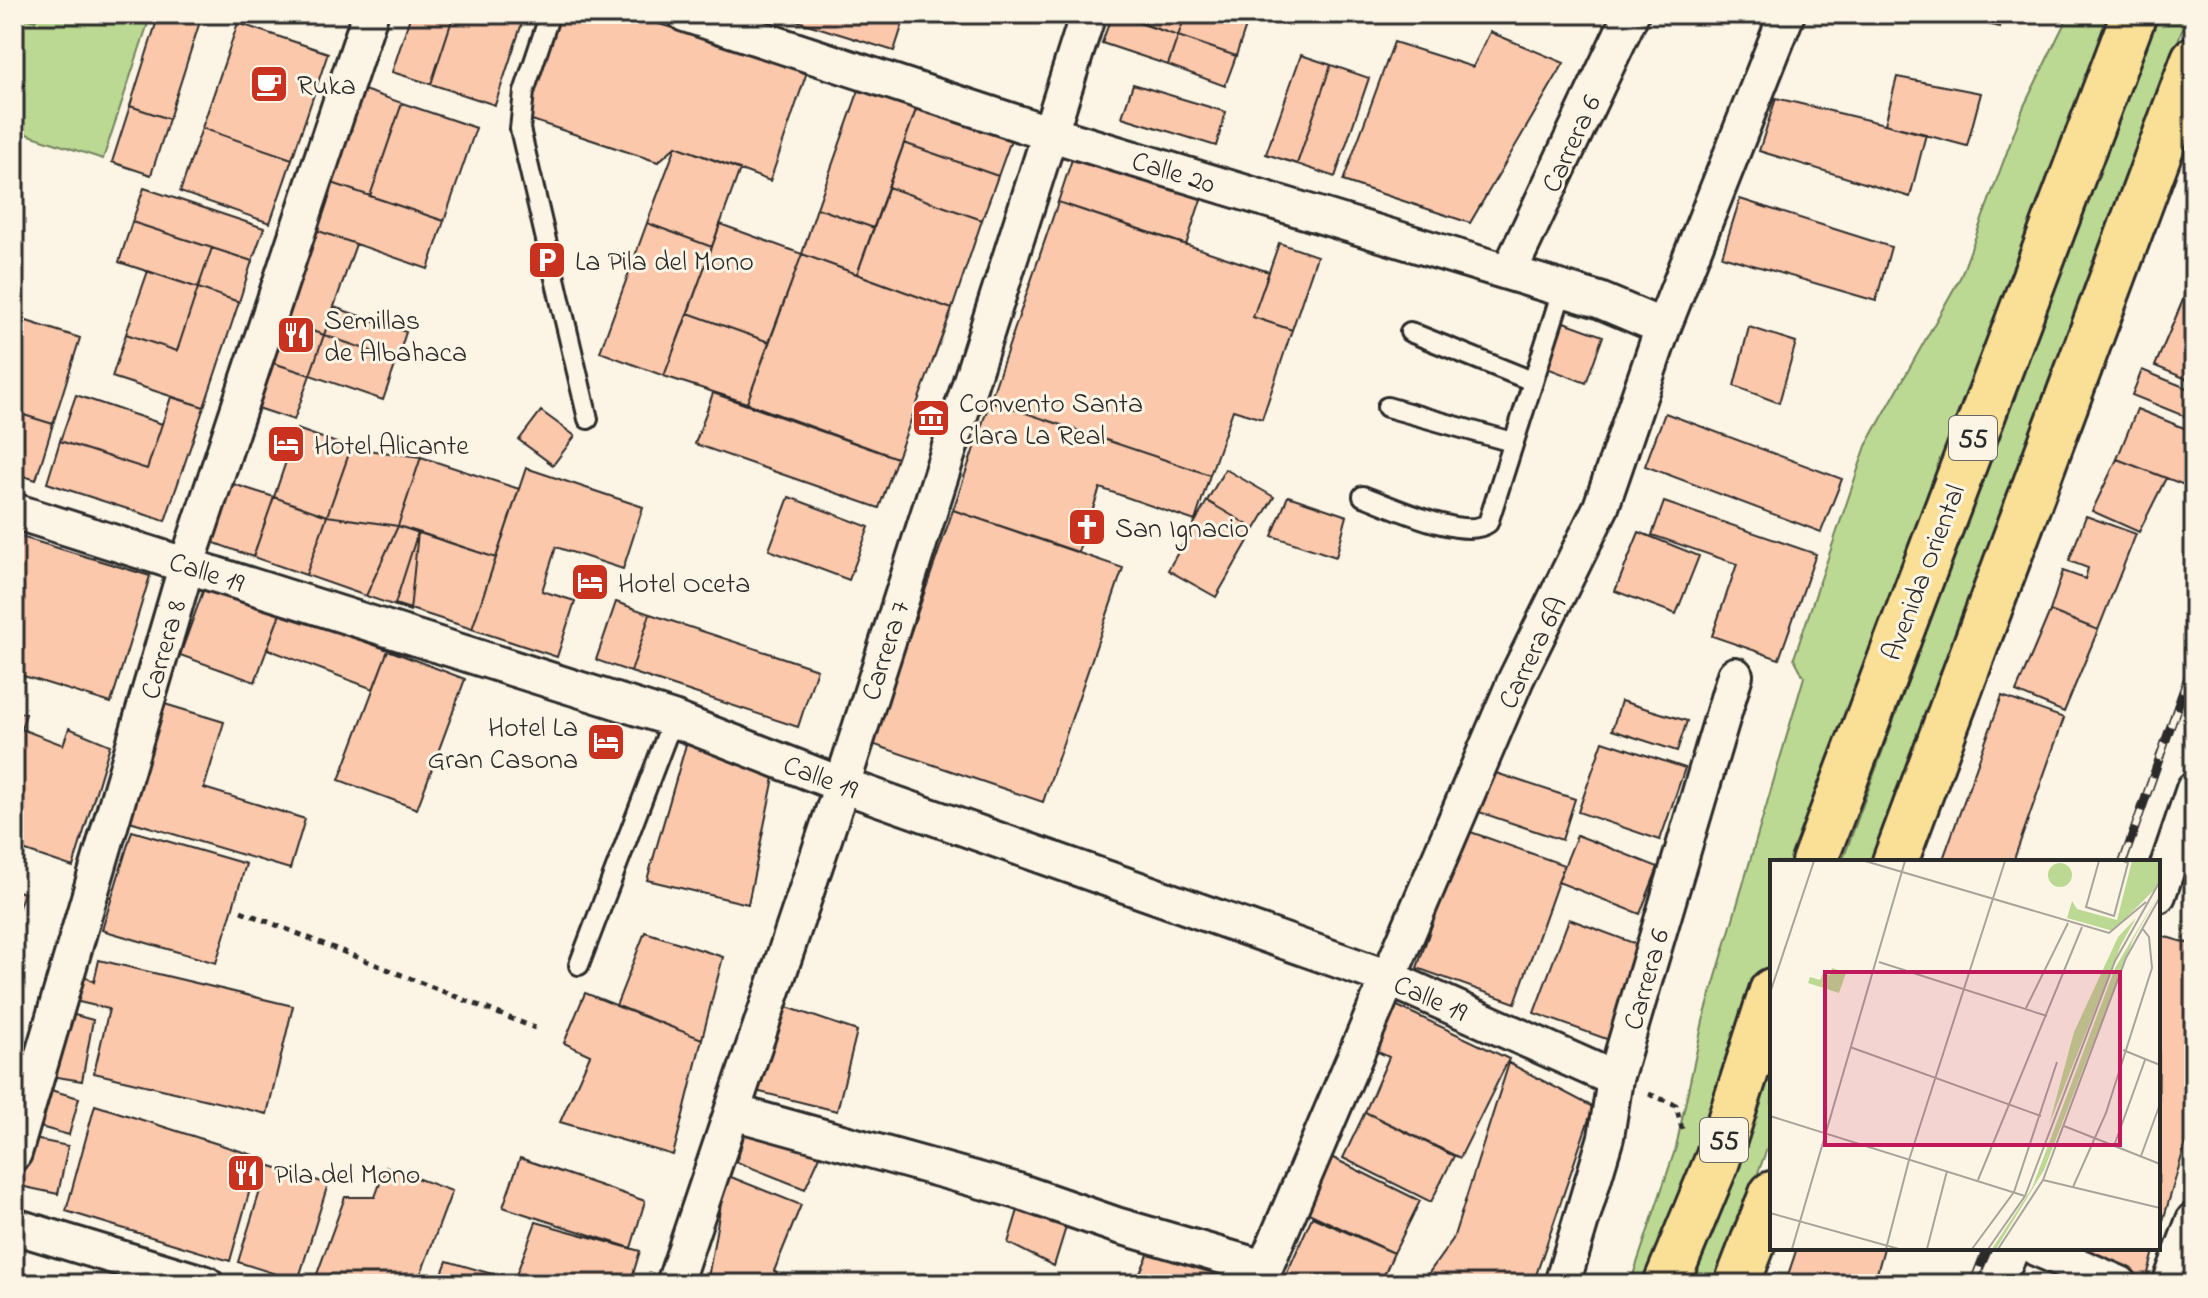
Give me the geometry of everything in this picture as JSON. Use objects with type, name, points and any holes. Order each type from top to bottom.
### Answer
[{"type":"main road","name":"Avenida Oriental","points":[[1815,860],[2134,14]]},
{"type":"main road","points":[[1896,860],[2194,59]]},
{"type":"main road","name":"55","points":[[1666,1284],[1717,1161],[1770,997]]},
{"type":"main road","name":"55","points":[[1737,1284],[1770,1199]]},
{"type":"street","name":"Carrera 8","points":[[14,1153],[187,564],[370,14]]},
{"type":"street","name":"Calle 20","points":[[685,14],[1048,133],[1599,300],[1663,327]]},
{"type":"street","name":"Carrera 7","points":[[674,1284],[842,785],[1088,14]]},
{"type":"street","name":"Carrera 6","points":[[1509,272],[1631,14]]},
{"type":"street","name":"Carrera 6A","points":[[1261,1276],[1386,977],[1516,679],[1601,507],[1663,327],[1787,14]]},
{"type":"street","name":"Calle 19","points":[[14,511],[673,719],[842,785],[1386,977],[1615,1079]]},
{"type":"street","name":"Carrera 6","points":[[1562,1284],[1606,1137],[1615,1079],[1735,675]]},
{"type":"street","points":[[2160,889],[2194,789]]},
{"type":"street","points":[[733,1112],[1018,1191],[1261,1276]]},
{"type":"street","points":[[2170,1284],[2194,1220]]},
{"type":"street","points":[[14,1226],[206,1284]]},
{"type":"street","points":[[1996,1284],[2011,1250]]},
{"type":"street","points":[[2041,1250],[2120,1284]]},
{"type":"lane","points":[[550,14],[524,92],[520,129],[588,419]]},
{"type":"lane","points":[[1363,496],[1453,527],[1475,530],[1488,523],[1562,291]]},
{"type":"lane","points":[[1410,332],[1532,381]]},
{"type":"lane","points":[[1387,407],[1512,442]]},
{"type":"lane","points":[[579,965],[673,719]]},
{"type":"path","points":[[241,911],[535,1028]]},
{"type":"path","points":[[1615,1079],[1676,1105],[1678,1123],[1685,1138],[1717,1161]]},
{"type":"green space","points":[[38,14],[151,14],[103,159],[14,130],[14,15],[35,21]]},
{"type":"green space","points":[[2069,14],[2114,14],[1807,860],[1770,860],[1770,961],[1654,1284],[1630,1284],[1676,1147],[1703,1021],[1804,677],[1794,658],[1866,446],[1961,276],[2024,106]]},
{"type":"green space","points":[[2155,14],[2188,14],[1873,860],[1843,860],[2098,161]]},
{"type":"green space","points":[[1770,1059],[1770,1140],[1717,1284],[1689,1284]]},
{"type":"building","points":[[159,14],[202,15],[169,119],[130,106]]},
{"type":"building","points":[[411,14],[454,14],[431,84],[392,72]]},
{"type":"building","points":[[454,14],[525,14],[495,105],[431,84]]},
{"type":"building","points":[[559,14],[626,14],[808,69],[770,181],[676,146],[658,162],[526,118]]},
{"type":"building","points":[[775,14],[906,14],[894,51]]},
{"type":"building","points":[[1112,14],[1178,36],[1168,65],[1102,43]]},
{"type":"building","points":[[1115,14],[1186,14],[1178,36]]},
{"type":"building","points":[[1186,14],[1250,14],[1236,56],[1178,36]]},
{"type":"building","points":[[1945,14],[2003,14],[2000,27]]},
{"type":"building","points":[[238,23],[328,53],[292,159],[202,128]]},
{"type":"building","points":[[1490,32],[1564,63],[1470,223],[1343,181],[1394,42],[1473,67]]},
{"type":"building","points":[[1178,36],[1236,56],[1225,86],[1168,65]]},
{"type":"building","points":[[1301,55],[1331,65],[1297,164],[1266,154]]},
{"type":"building","points":[[1331,65],[1369,78],[1335,177],[1297,164]]},
{"type":"building","points":[[1897,77],[1981,93],[1967,146],[1885,124]]},
{"type":"building","points":[[861,84],[918,104],[874,228],[817,208]]},
{"type":"building","points":[[1133,84],[1226,112],[1216,146],[1122,117]]},
{"type":"building","points":[[358,88],[402,103],[370,196],[326,181]]},
{"type":"building","points":[[1776,98],[1926,134],[1910,197],[1759,151]]},
{"type":"building","points":[[402,103],[476,128],[444,221],[370,196]]},
{"type":"building","points":[[918,104],[1012,137],[998,176],[904,143]]},
{"type":"building","points":[[130,106],[169,119],[151,175],[112,162]]},
{"type":"building","points":[[202,128],[292,159],[270,223],[180,192]]},
{"type":"building","points":[[904,143],[998,176],[982,220],[888,187]]},
{"type":"building","points":[[676,146],[740,169],[712,247],[647,223]]},
{"type":"building","points":[[1076,147],[1204,190],[1186,245],[1058,202]]},
{"type":"building","points":[[326,181],[444,221],[428,269],[310,228]]},
{"type":"building","points":[[888,187],[982,220],[952,309],[857,274]]},
{"type":"building","points":[[144,188],[264,228],[252,261],[132,222]]},
{"type":"building","points":[[1740,199],[1891,247],[1876,301],[1722,256]]},
{"type":"building","points":[[1058,202],[1269,272],[1253,317],[1292,330],[1262,419],[1233,410],[1210,475],[990,401]]},
{"type":"building","points":[[817,208],[874,228],[857,274],[802,254]]},
{"type":"building","points":[[132,222],[212,248],[198,288],[119,262]]},
{"type":"building","points":[[647,223],[712,247],[664,376],[600,352]]},
{"type":"building","points":[[720,224],[802,254],[769,342],[688,313]]},
{"type":"building","points":[[310,228],[356,244],[324,335],[279,320]]},
{"type":"building","points":[[1279,243],[1317,256],[1292,330],[1253,317]]},
{"type":"building","points":[[212,248],[252,261],[239,302],[198,288]]},
{"type":"building","points":[[802,254],[952,309],[897,458],[747,403]]},
{"type":"building","points":[[148,271],[198,288],[177,351],[126,334]]},
{"type":"building","points":[[2194,274],[2194,382],[2155,366]]},
{"type":"building","points":[[198,288],[239,302],[204,407],[112,377],[126,334],[177,351]]},
{"type":"building","points":[[334,307],[406,332],[397,360],[324,335]]},
{"type":"building","points":[[688,313],[769,342],[747,403],[664,376]]},
{"type":"building","points":[[14,317],[80,338],[53,424],[14,412]]},
{"type":"building","points":[[279,320],[324,335],[310,375],[264,360]]},
{"type":"building","points":[[1564,322],[1603,336],[1586,383],[1547,368]]},
{"type":"building","points":[[1749,327],[1796,342],[1779,403],[1734,386]]},
{"type":"building","points":[[324,335],[397,360],[383,400],[310,375]]},
{"type":"building","points":[[264,360],[310,375],[294,420],[249,405]]},
{"type":"building","points":[[2142,370],[2194,391],[2194,420],[2132,395]]},
{"type":"building","points":[[713,393],[897,458],[879,508],[695,444]]},
{"type":"building","points":[[76,395],[162,424],[147,469],[60,441]]},
{"type":"building","points":[[171,397],[204,407],[165,521],[47,483],[60,441],[147,469]]},
{"type":"building","points":[[990,401],[1210,475],[1195,521],[1100,488],[1078,552],[953,510]]},
{"type":"building","points":[[2137,409],[2194,432],[2194,469],[2187,486],[2117,459]]},
{"type":"building","points":[[541,411],[575,436],[553,465],[519,440]]},
{"type":"building","points":[[14,412],[53,424],[36,480],[14,473]]},
{"type":"building","points":[[1665,413],[1842,479],[1821,532],[1645,466]]},
{"type":"building","points":[[297,429],[351,448],[327,516],[274,497]]},
{"type":"building","points":[[351,448],[421,457],[398,526],[327,516]]},
{"type":"building","points":[[421,457],[519,489],[496,558],[398,526]]},
{"type":"building","points":[[2117,459],[2166,478],[2139,532],[2092,511]]},
{"type":"building","points":[[526,468],[643,507],[623,569],[556,547],[542,591],[575,601],[557,657],[472,629]]},
{"type":"building","points":[[1225,469],[1274,497],[1255,529],[1207,501]]},
{"type":"building","points":[[230,483],[274,497],[253,557],[209,541]]},
{"type":"building","points":[[1288,496],[1347,516],[1336,557],[1272,536]]},
{"type":"building","points":[[274,497],[327,516],[306,575],[253,557]]},
{"type":"building","points":[[789,497],[869,527],[849,580],[769,550]]},
{"type":"building","points":[[1207,501],[1255,529],[1216,597],[1168,570]]},
{"type":"building","points":[[1664,502],[1816,554],[1779,659],[1712,636],[1737,564],[1652,535]]},
{"type":"building","points":[[953,510],[1123,568],[1043,802],[872,744]]},
{"type":"building","points":[[327,516],[398,526],[366,596],[306,575]]},
{"type":"building","points":[[2086,516],[2136,534],[2098,630],[2050,611],[2063,571],[2085,579],[2088,568],[2069,561]]},
{"type":"building","points":[[398,526],[418,532],[410,611],[366,596]]},
{"type":"building","points":[[418,532],[496,558],[472,629],[395,604]]},
{"type":"building","points":[[1639,532],[1699,556],[1676,614],[1615,591]]},
{"type":"building","points":[[18,536],[150,576],[111,703],[14,673],[14,547]]},
{"type":"building","points":[[206,583],[281,611],[255,682],[180,655]]},
{"type":"building","points":[[616,602],[650,614],[631,672],[596,660]]},
{"type":"building","points":[[281,611],[388,650],[373,689],[267,649]]},
{"type":"building","points":[[2050,611],[2098,630],[2064,712],[2016,692]]},
{"type":"building","points":[[650,614],[817,669],[798,727],[631,672]]},
{"type":"building","points":[[388,650],[465,679],[417,809],[339,780]]},
{"type":"building","points":[[2002,696],[2064,718],[2014,860],[1943,860]]},
{"type":"building","points":[[1621,701],[1687,721],[1677,751],[1612,730]]},
{"type":"building","points":[[158,702],[224,722],[204,788],[305,819],[290,869],[123,819]]},
{"type":"building","points":[[14,711],[26,714],[21,729],[63,745],[69,728],[110,745],[73,867],[14,847]]},
{"type":"building","points":[[687,741],[776,768],[748,904],[647,880]]},
{"type":"building","points":[[1603,741],[1685,768],[1660,840],[1578,812]]},
{"type":"building","points":[[1493,772],[1575,799],[1562,840],[1479,812]]},
{"type":"building","points":[[2194,823],[2194,879],[2177,873]]},
{"type":"building","points":[[1465,830],[1564,865],[1515,1003],[1417,968]]},
{"type":"building","points":[[132,831],[246,864],[216,963],[102,930]]},
{"type":"building","points":[[1577,835],[1658,867],[1640,914],[1558,882]]},
{"type":"building","points":[[14,890],[24,893],[14,921]]},
{"type":"building","points":[[1569,919],[1647,948],[1612,1041],[1534,1013]]},
{"type":"building","points":[[645,932],[723,957],[702,1039],[616,1006]]},
{"type":"building","points":[[2160,935],[2194,945],[2194,1115],[2160,1231]]},
{"type":"building","points":[[99,960],[293,1006],[267,1114],[94,1073],[109,1009],[62,998],[79,972],[94,982]]},
{"type":"building","points":[[585,993],[702,1039],[673,1155],[560,1122],[590,1055],[564,1043]]},
{"type":"building","points":[[1389,1002],[1509,1059],[1460,1158],[1365,1112],[1389,1057],[1367,1047]]},
{"type":"building","points":[[778,1004],[857,1031],[837,1111],[752,1090]]},
{"type":"building","points":[[56,1010],[93,1020],[82,1081],[51,1076]]},
{"type":"building","points":[[1509,1063],[1593,1107],[1533,1284],[1421,1284],[1453,1239]]},
{"type":"building","points":[[43,1088],[79,1098],[69,1135],[33,1125]]},
{"type":"building","points":[[95,1105],[259,1157],[230,1261],[66,1211]]},
{"type":"building","points":[[1365,1112],[1454,1156],[1431,1202],[1343,1158]]},
{"type":"building","points":[[747,1123],[825,1145],[805,1189],[737,1162]]},
{"type":"building","points":[[29,1138],[68,1146],[58,1194],[20,1186]]},
{"type":"building","points":[[1329,1156],[1420,1201],[1394,1253],[1302,1210]]},
{"type":"building","points":[[520,1158],[645,1201],[631,1248],[503,1207]]},
{"type":"building","points":[[268,1165],[328,1184],[298,1281],[238,1262]]},
{"type":"building","points":[[386,1167],[452,1191],[417,1284],[337,1284],[316,1277],[345,1197],[375,1197]]},
{"type":"building","points":[[726,1175],[801,1205],[774,1271],[793,1284],[724,1284],[708,1278]]},
{"type":"building","points":[[1022,1197],[1071,1211],[1054,1266],[1008,1243]]},
{"type":"building","points":[[1312,1217],[1394,1253],[1380,1284],[1282,1284]]},
{"type":"building","points":[[536,1222],[640,1251],[630,1284],[530,1284],[515,1278]]},
{"type":"building","points":[[1155,1239],[1218,1260],[1210,1284],[1135,1284]]},
{"type":"building","points":[[1796,1250],[1883,1250],[1874,1284],[1785,1284]]},
{"type":"building","points":[[2078,1250],[2154,1250],[2145,1284],[2134,1284]]},
{"type":"building","points":[[447,1261],[527,1284],[438,1284]]},
{"type":"building","points":[[1004,1277],[1031,1284],[1002,1284]]},
{"type":"railway","points":[[2124,860],[2194,660]]},
{"type":"railway","points":[[1973,1284],[1986,1250]]},
{"type":"place","name":"Ruka","points":[[269,84]]},
{"type":"place","name":"La Pila del Mono","points":[[547,260]]},
{"type":"place","name":"Semillas de Albahaca","points":[[296,335]]},
{"type":"place","name":"Convento Santa Clara La Real","points":[[931,418]]},
{"type":"place","name":"Hotel Alicante","points":[[286,444]]},
{"type":"place","name":"San Ignacio","points":[[1087,527]]},
{"type":"place","name":"Hotel Oceta","points":[[590,582]]},
{"type":"place","name":"Hotel La Gran Casona","points":[[606,742]]},
{"type":"place","name":"Pila del Mono","points":[[246,1173]]}]
